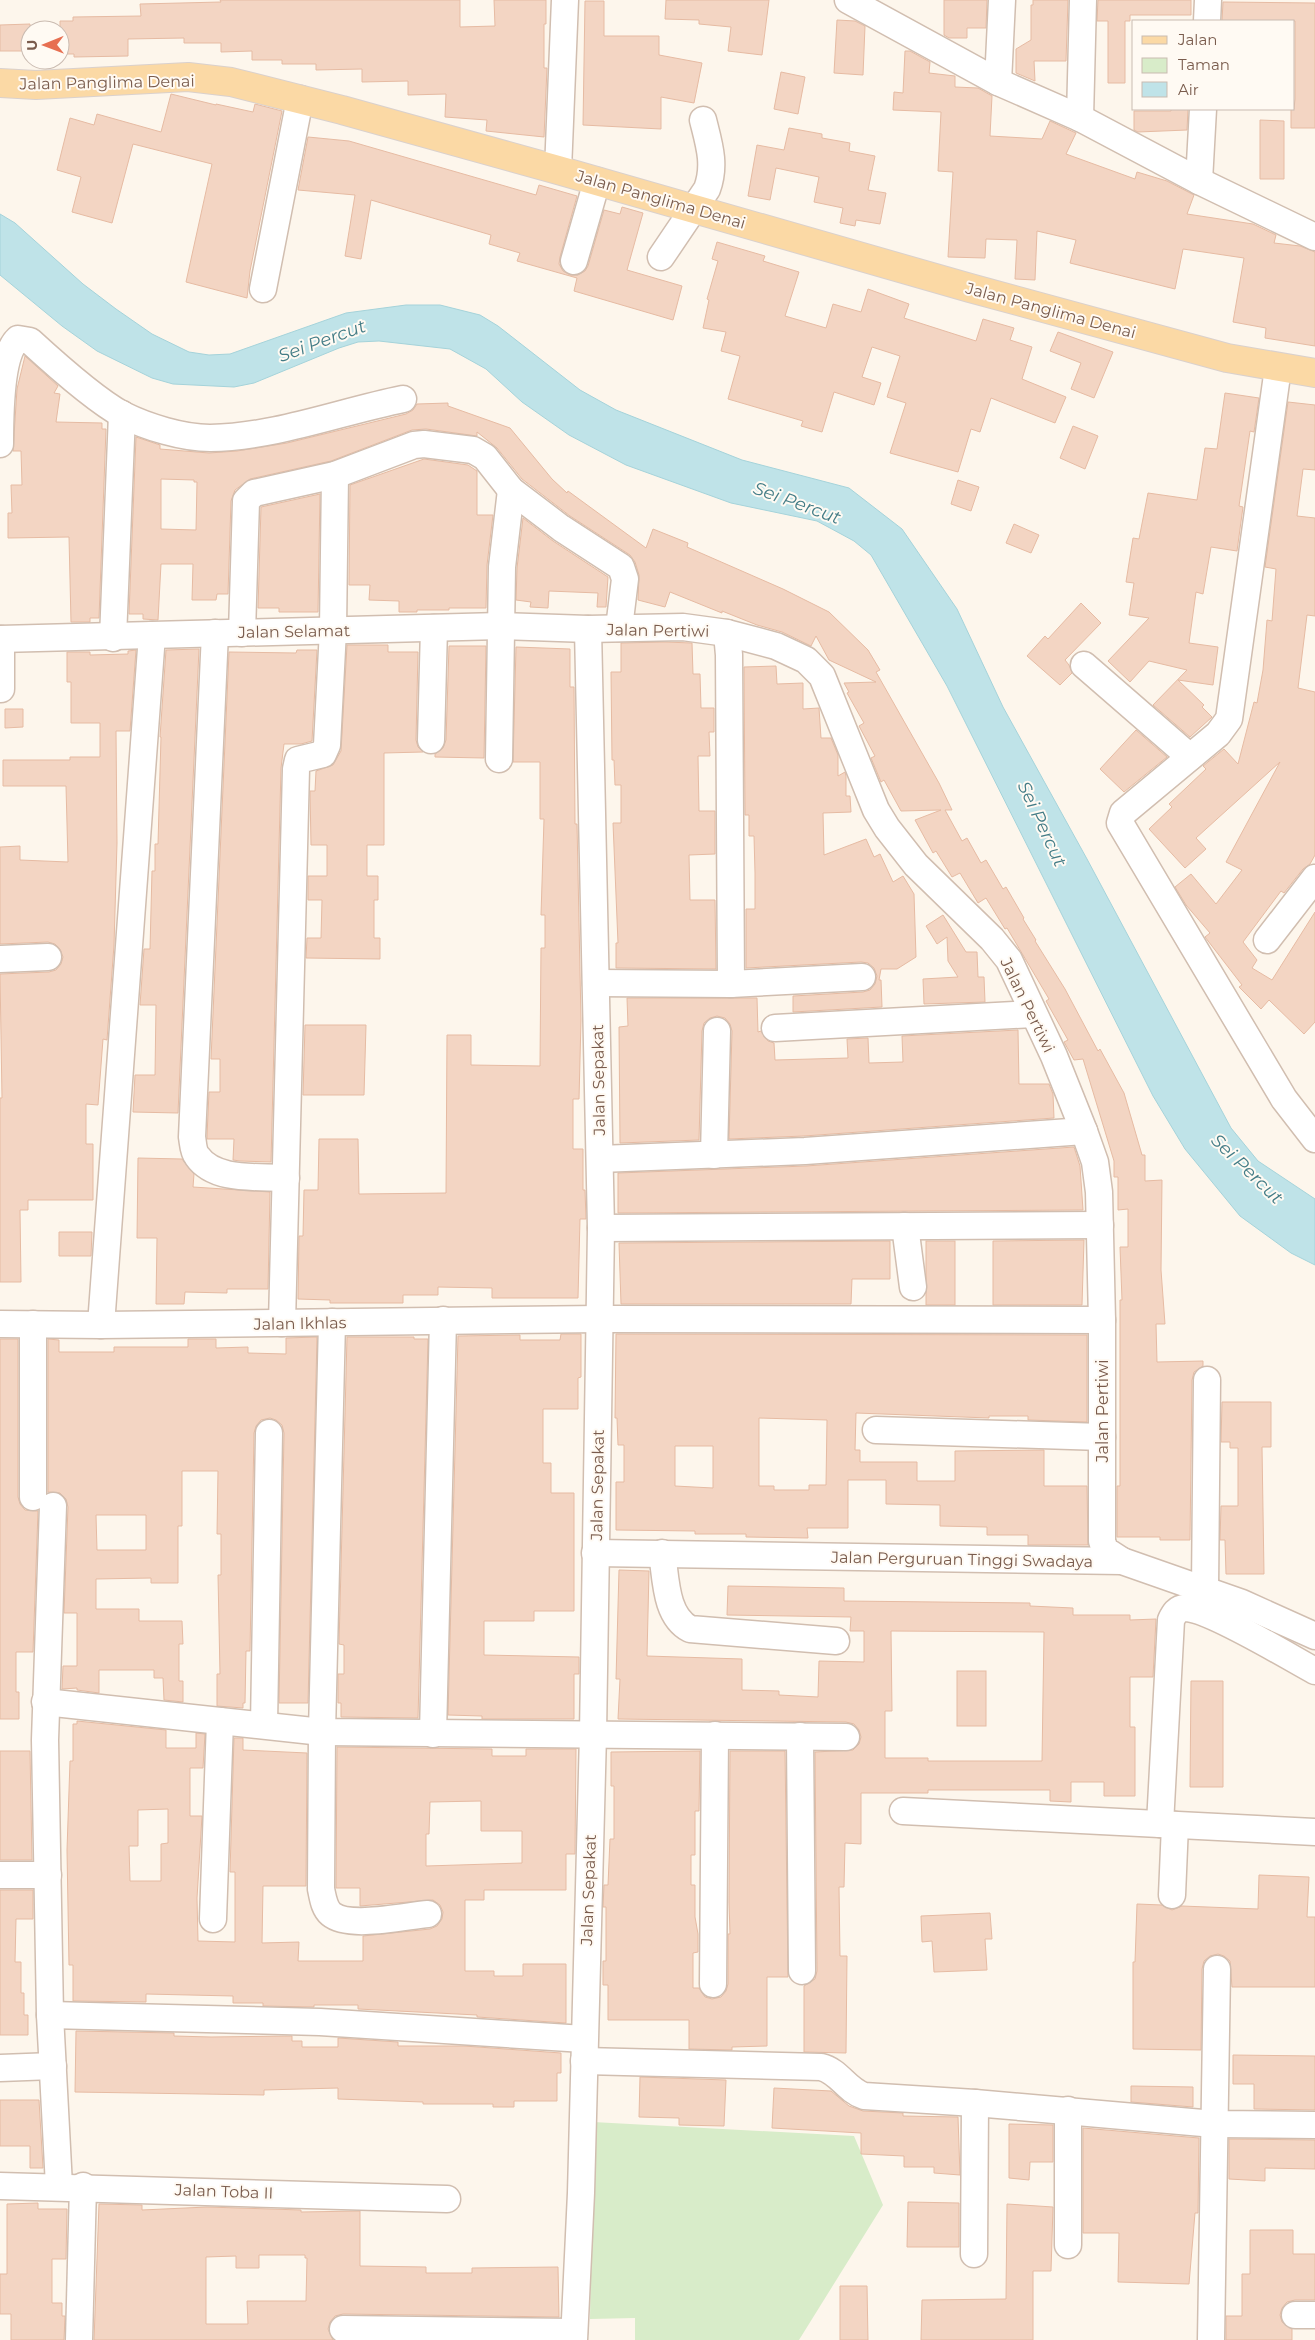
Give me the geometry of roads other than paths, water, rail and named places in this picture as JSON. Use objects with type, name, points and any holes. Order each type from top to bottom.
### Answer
[{"type":"main road","name":"Jalan Panglima Denai","points":[[0,83],[36,85],[188,77],[231,82],[300,99],[558,170],[970,288],[1227,358],[1315,373]]},
{"type":"street","points":[[558,170],[565,0]]},
{"type":"street","points":[[848,0],[886,10],[998,82],[1080,118],[1199,181],[1315,237]]},
{"type":"street","points":[[998,82],[1002,0]]},
{"type":"street","points":[[1080,118],[1083,0]]},
{"type":"street","points":[[1207,20],[1208,0]]},
{"type":"street","points":[[263,289],[300,99]]},
{"type":"street","points":[[1199,181],[1203,110]]},
{"type":"street","points":[[660,257],[671,244],[692,208],[707,188],[712,176],[712,158],[703,120]]},
{"type":"street","points":[[574,261],[597,181]]},
{"type":"street","points":[[0,444],[2,364],[11,344],[18,339],[30,341],[122,414],[176,435],[209,438],[290,427],[360,408],[403,399]]},
{"type":"street","points":[[1278,368],[1229,719],[1223,729],[1123,813],[1120,823],[1284,1099],[1315,1139]]},
{"type":"street","points":[[113,638],[122,414]]},
{"type":"street","points":[[242,633],[246,501],[254,493],[335,475],[414,445],[461,447],[473,450],[485,457],[511,490],[561,528],[621,567],[625,579],[619,628]]},
{"type":"street","points":[[282,1323],[296,769],[298,760],[320,756],[326,751],[333,630],[335,475]]},
{"type":"street","points":[[499,758],[502,567],[511,490]]},
{"type":"street","name":"Jalan Selamat","points":[[1,639],[113,638],[152,635],[500,626],[588,629]]},
{"type":"street","name":"Jalan Pertiwi","points":[[588,629],[683,627],[727,633],[792,652],[815,668],[826,685],[876,810],[886,828],[916,865],[992,940],[1009,960],[1054,1056],[1084,1131],[1097,1177],[1102,1320],[1102,1541],[1106,1550],[1122,1562]]},
{"type":"street","points":[[431,740],[434,628]]},
{"type":"street","name":"Jalan Sepakat","points":[[574,2336],[593,1734],[601,1228],[588,629]]},
{"type":"street","points":[[727,633],[729,655],[731,984]]},
{"type":"street","points":[[215,634],[192,1136],[196,1155],[210,1168],[224,1174],[286,1178]]},
{"type":"street","points":[[101,1325],[152,635]]},
{"type":"street","points":[[1,639],[1,689]]},
{"type":"street","points":[[1084,665],[1190,757]]},
{"type":"street","points":[[1267,940],[1315,878]]},
{"type":"street","points":[[0,959],[48,957]]},
{"type":"street","points":[[596,983],[731,984],[862,977]]},
{"type":"street","points":[[775,1028],[1033,1014]]},
{"type":"street","points":[[714,1155],[717,1031]]},
{"type":"street","points":[[600,1160],[805,1151],[1084,1131]]},
{"type":"street","points":[[905,1226],[913,1287]]},
{"type":"street","points":[[601,1228],[1100,1226]]},
{"type":"street","name":"Jalan Ikhlas","points":[[0,1324],[101,1325],[600,1319],[1102,1320]]},
{"type":"street","points":[[433,1734],[444,1320]]},
{"type":"street","points":[[332,1322],[322,1732],[321,1889],[323,1902],[330,1914],[339,1919],[356,1921],[428,1914]]},
{"type":"street","points":[[33,1324],[43,1502],[50,2015],[53,2066],[71,2186],[79,2340]]},
{"type":"street","points":[[1205,1589],[1208,1380]]},
{"type":"street","points":[[876,1430],[1102,1437]]},
{"type":"street","points":[[264,1725],[269,1433]]},
{"type":"street","name":"Jalan Perguruan Tinggi Swadaya","points":[[595,1553],[1122,1562],[1242,1603],[1315,1636]]},
{"type":"street","points":[[662,1553],[673,1613],[682,1624],[690,1628],[836,1641]]},
{"type":"street","points":[[1172,1895],[1167,1825],[1171,1620],[1175,1612],[1183,1608],[1197,1611],[1232,1626],[1315,1671]]},
{"type":"street","points":[[46,1702],[322,1732],[846,1737]]},
{"type":"street","points":[[213,1919],[220,1721]]},
{"type":"street","points":[[713,1984],[715,1735]]},
{"type":"street","points":[[800,1736],[802,1971]]},
{"type":"street","points":[[903,1812],[1315,1832]]},
{"type":"street","points":[[0,1875],[48,1875]]},
{"type":"street","points":[[1212,2340],[1218,1969]]},
{"type":"street","points":[[50,2015],[320,2022],[584,2050],[821,2068],[832,2071],[850,2089],[864,2096],[1068,2110],[1214,2124],[1315,2125]]},
{"type":"street","points":[[0,2068],[53,2066]]},
{"type":"street","points":[[974,2254],[975,2103]]},
{"type":"street","points":[[1068,2110],[1068,2245]]},
{"type":"street","name":"Jalan Toba II","points":[[0,2186],[71,2186],[447,2199]]},
{"type":"street","points":[[343,2329],[378,2335],[574,2336]]},
{"type":"water","name":"Sei Percut","points":[[0,214],[15,223],[83,284],[116,309],[152,334],[189,352],[209,355],[230,354],[346,313],[406,305],[440,305],[480,315],[498,326],[580,390],[616,410],[742,460],[849,488],[902,529],[957,609],[1003,707],[1231,1128],[1258,1161],[1315,1199],[1315,1265],[1291,1253],[1240,1216],[1185,1149],[1153,1096],[947,686],[871,555],[854,541],[817,521],[731,503],[626,465],[569,435],[522,402],[486,369],[450,349],[379,341],[358,342],[254,383],[234,387],[173,384],[152,378],[97,351],[62,326],[0,275]]}]
